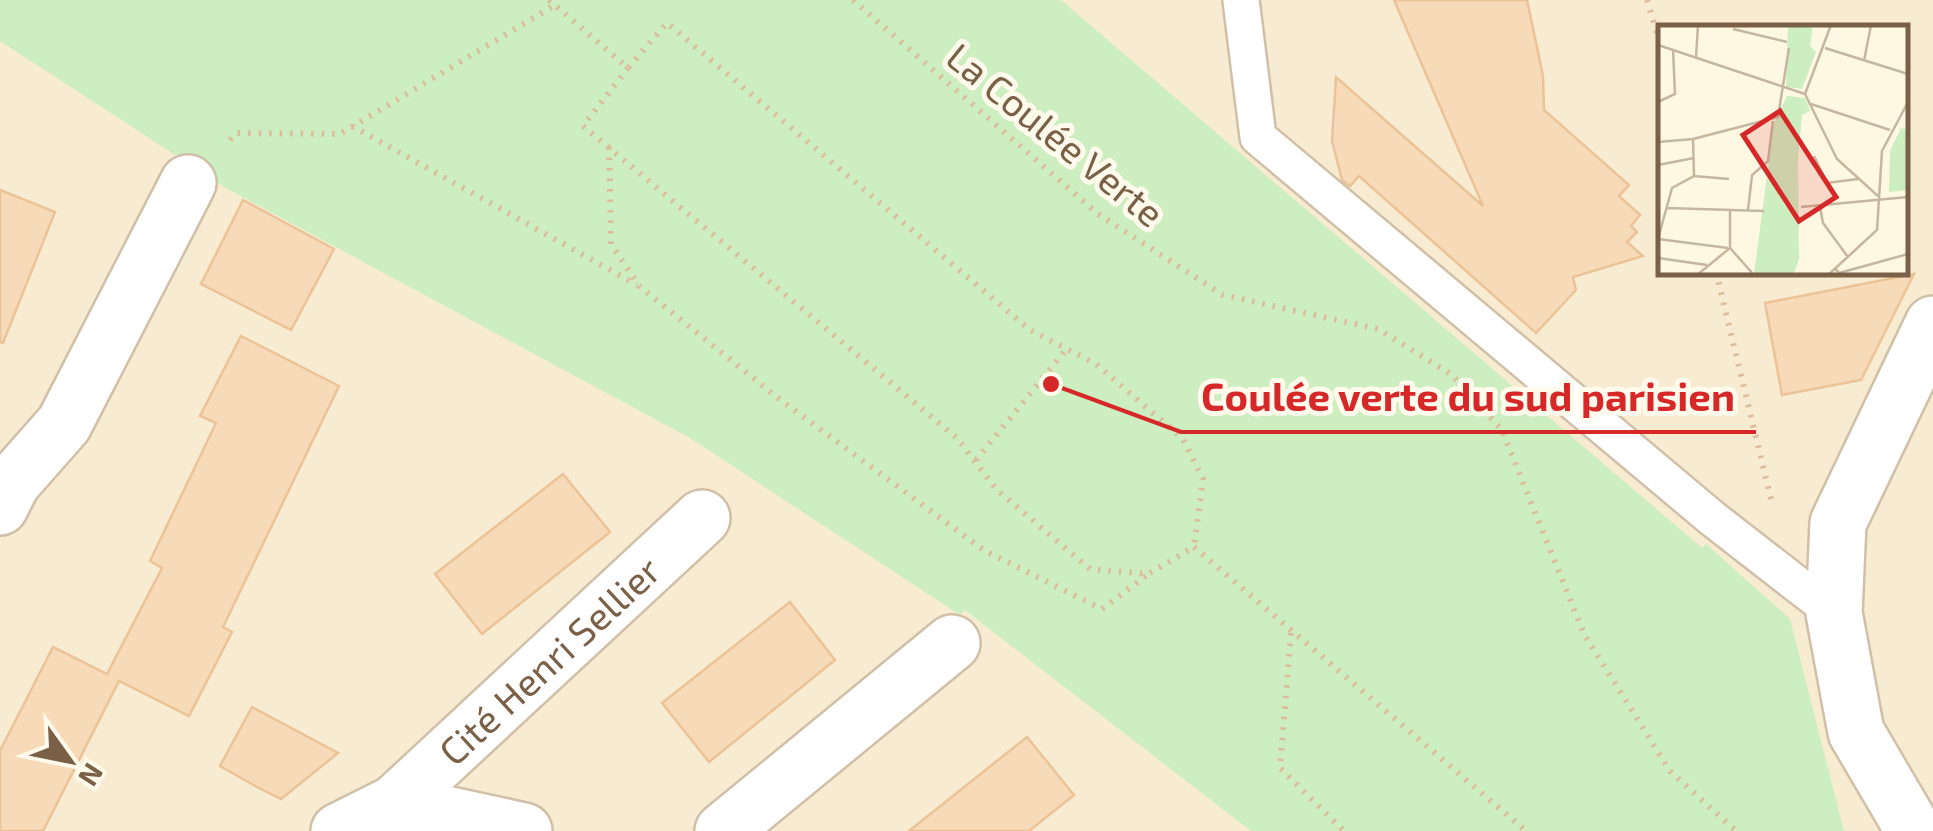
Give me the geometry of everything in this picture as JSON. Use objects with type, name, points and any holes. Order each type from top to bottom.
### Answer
[{"type":"street","points":[[4,488],[64,424],[188,183]]},
{"type":"street","points":[[1914,831],[1856,732],[1834,613],[1838,523],[1933,324]]},
{"type":"street","name":"Cité Henri Sellier","points":[[339,831],[395,803],[702,518]]},
{"type":"street","points":[[723,831],[952,643]]},
{"type":"street","points":[[395,803],[524,831]]},
{"type":"lane","points":[[1241,0],[1258,138],[1713,518],[1834,613]]},
{"type":"path","name":"La Coulée Verte","points":[[854,0],[1098,214],[1223,295],[1378,329],[1451,374],[1502,430],[1584,634],[1670,771],[1736,831]]},
{"type":"path","points":[[1647,0],[1658,36]]},
{"type":"path","points":[[188,183],[237,133],[340,134],[552,3],[628,68]]},
{"type":"path","points":[[1148,574],[1090,569],[996,489],[957,438],[583,126],[667,24],[1030,330],[1064,352],[1096,364],[1183,439],[1204,479],[1194,547]]},
{"type":"path","points":[[352,126],[638,286],[778,398],[985,551],[1102,610],[1148,574],[1194,547]]},
{"type":"path","points":[[609,147],[611,244],[638,286]]},
{"type":"path","points":[[1717,275],[1769,494],[1778,512]]},
{"type":"path","points":[[976,460],[1064,352]]},
{"type":"path","points":[[1194,547],[1526,831]]},
{"type":"path","points":[[1291,632],[1280,768],[1344,831]]},
{"type":"shaded area","points":[[0,0],[1933,0],[1933,831],[0,831]]},
{"type":"green space","points":[[0,0],[1061,0],[1790,619],[1844,831],[1251,831],[965,610],[960,615],[690,438],[226,188],[0,41]]},
{"type":"building","points":[[1394,0],[1527,0],[1543,76],[1544,110],[1629,185],[1619,196],[1640,215],[1631,226],[1637,232],[1627,242],[1643,256],[1573,277],[1576,290],[1536,333],[1359,176],[1350,186],[1342,180],[1332,141],[1336,77],[1483,206]]},
{"type":"building","points":[[0,190],[55,212],[3,343],[0,342]]},
{"type":"building","points":[[243,200],[334,249],[291,330],[201,284]]},
{"type":"building","points":[[1914,274],[1861,380],[1782,395],[1765,303]]},
{"type":"building","points":[[241,336],[339,386],[223,627],[232,632],[189,716],[119,681],[43,831],[0,831],[0,751],[53,647],[107,674],[162,568],[150,561],[216,423],[200,416]]},
{"type":"building","points":[[563,474],[610,532],[482,634],[435,574]]},
{"type":"building","points":[[790,602],[835,660],[709,762],[662,703]]},
{"type":"building","points":[[252,707],[338,753],[281,799],[257,787],[220,766]]},
{"type":"building","points":[[1027,737],[1074,795],[1029,831],[909,831]]},
{"type":"place","name":"Coulée verte du sud parisien","points":[[1051,384]]}]
